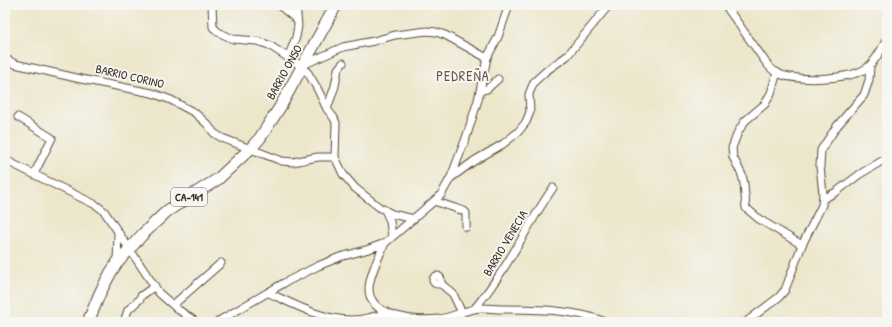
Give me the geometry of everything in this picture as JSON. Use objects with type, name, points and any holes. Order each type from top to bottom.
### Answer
[{"type":"main road","name":"BARRIO ONSO","points":[[251,148],[272,120],[336,5]]},
{"type":"main road","name":"CA-141","points":[[88,322],[105,283],[124,249],[167,211],[218,179],[251,148]]},
{"type":"street","points":[[212,5],[213,27],[218,32],[233,39],[257,41],[269,45],[301,66],[308,73],[336,123],[335,157],[343,174],[366,198],[392,214],[414,219]]},
{"type":"street","points":[[279,5],[298,20]]},
{"type":"street","points":[[288,58],[296,37],[298,26],[296,5]]},
{"type":"street","points":[[217,322],[284,283],[318,266],[340,257],[385,243],[441,195],[451,177],[466,138],[478,100],[487,58],[498,37],[509,5]]},
{"type":"street","points":[[451,177],[503,144],[518,132],[526,122],[530,112],[529,94],[534,82],[546,71],[567,56],[609,5]]},
{"type":"street","points":[[725,5],[767,64],[782,75],[813,79],[850,75],[870,66],[887,39]]},
{"type":"street","points":[[301,66],[343,47],[395,35],[427,31],[444,35],[487,58]]},
{"type":"street","name":"BARRIO CORINO","points":[[5,58],[16,64],[152,93],[171,100],[195,114],[207,124],[214,134],[282,161],[293,162],[318,157],[335,157]]},
{"type":"street","points":[[327,109],[335,86],[338,69],[344,63]]},
{"type":"street","points":[[746,322],[779,297],[785,290],[802,245],[816,219],[823,199],[820,166],[821,150],[837,126],[864,95],[869,80],[870,66]]},
{"type":"street","points":[[777,72],[772,92],[765,104],[745,121],[738,132],[732,148],[733,157],[742,176],[746,208],[759,219],[802,245]]},
{"type":"street","points":[[480,91],[487,89],[498,79]]},
{"type":"street","points":[[18,117],[52,138],[34,174]]},
{"type":"street","points":[[823,199],[887,158]]},
{"type":"street","points":[[5,160],[96,205],[104,211],[118,233],[124,249],[155,286],[159,293],[173,306],[196,322]]},
{"type":"street","name":"BARRIO VENECIA","points":[[474,309],[483,300],[510,260],[542,204],[553,188]]},
{"type":"street","points":[[434,201],[464,211],[466,213],[466,227]]},
{"type":"street","points":[[385,210],[390,221],[392,237]]},
{"type":"street","points":[[118,233],[124,249]]},
{"type":"street","points":[[385,243],[372,273],[369,289],[370,294],[374,302],[381,309],[404,320],[439,319],[474,309],[551,310],[584,315],[606,322]]},
{"type":"street","points":[[173,306],[221,263]]},
{"type":"street","points":[[440,283],[453,294],[462,313]]},
{"type":"street","points":[[124,322],[132,305],[140,299],[141,296],[155,286]]},
{"type":"street","points":[[269,293],[315,312],[343,319],[349,320],[366,318],[388,313]]},
{"type":"district","name":"PEDREÑA","points":[[463,75]]}]
